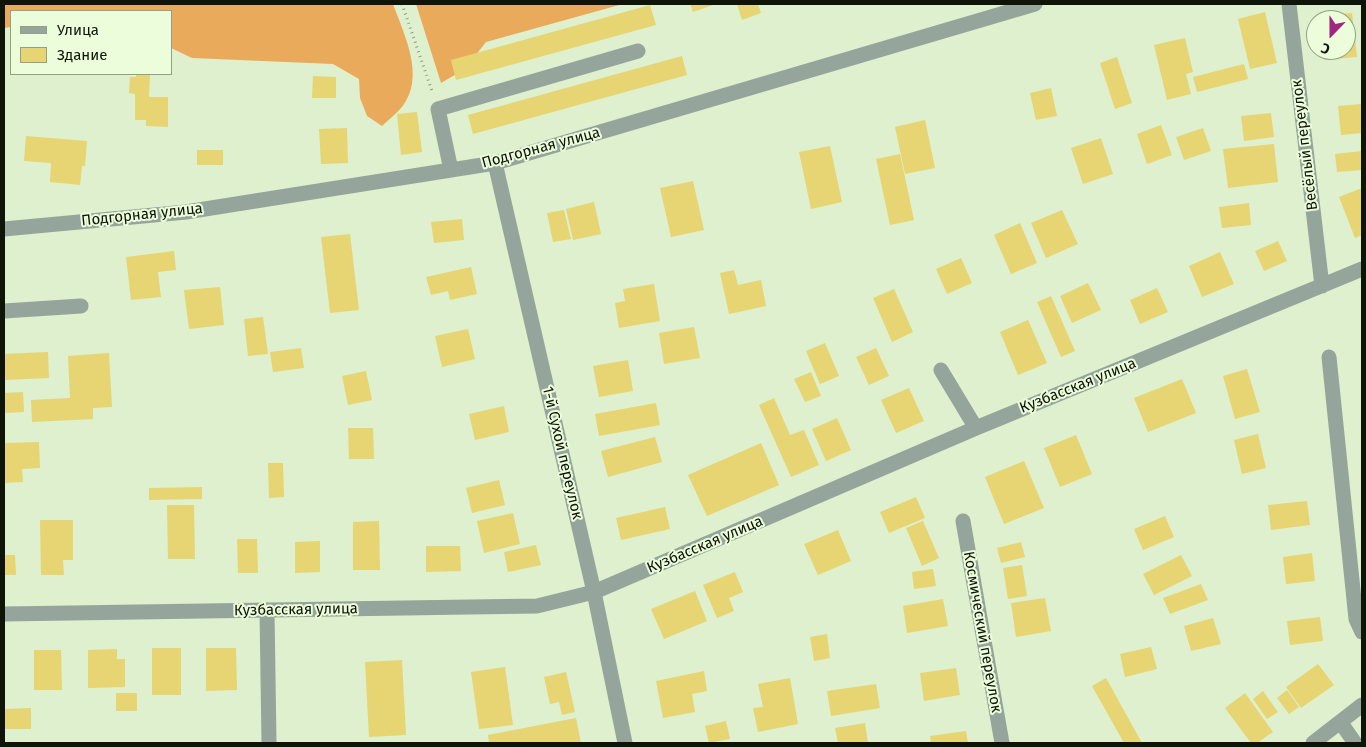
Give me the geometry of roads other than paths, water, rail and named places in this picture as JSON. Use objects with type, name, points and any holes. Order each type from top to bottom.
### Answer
[{"type":"street","name":"Подгорная улица","points":[[4,229],[186,212],[495,163],[1035,4]]},
{"type":"street","name":"Весёлый переулок","points":[[1289,4],[1322,286]]},
{"type":"street","points":[[450,170],[438,109],[638,51]]},
{"type":"street","name":"1-й Сухой переулок","points":[[495,163],[594,592],[624,743]]},
{"type":"street","name":"Кузбасская улица","points":[[4,614],[537,606],[594,592],[976,428],[1362,269]]},
{"type":"street","points":[[4,310],[81,306]]},
{"type":"street","points":[[1329,357],[1356,619],[1362,632]]},
{"type":"street","points":[[941,370],[976,428]]},
{"type":"street","name":"Космический переулок","points":[[963,521],[1002,743]]},
{"type":"street","points":[[267,610],[269,743]]},
{"type":"street","points":[[1313,743],[1362,706]]},
{"type":"street","points":[[1341,723],[1355,743]]}]
